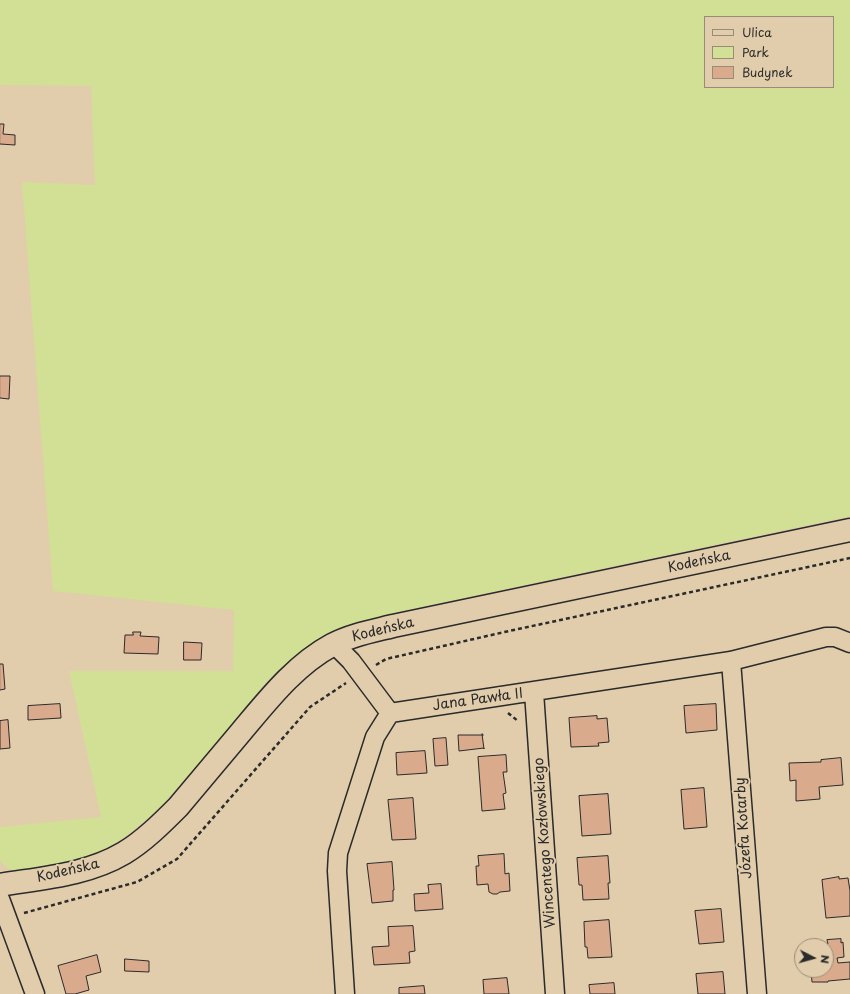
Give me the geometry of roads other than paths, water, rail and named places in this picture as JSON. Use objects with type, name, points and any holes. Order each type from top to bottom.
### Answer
[{"type":"main road","name":"Kodeńska","points":[[0,885],[74,872],[110,861],[126,852],[162,823],[178,807],[269,698],[285,682],[309,659],[334,644],[366,632],[850,530]]},
{"type":"street","name":"Jana Pawła II","points":[[390,713],[731,662],[826,637],[835,636],[850,643]]},
{"type":"street","points":[[334,644],[351,661],[390,713],[375,737],[338,853],[337,871],[345,994]]},
{"type":"street","name":"Józefa Kotarby","points":[[731,662],[757,994]]},
{"type":"street","name":"Wincentego Kozłowskiego","points":[[534,692],[555,994]]},
{"type":"street","points":[[0,898],[35,994]]}]
